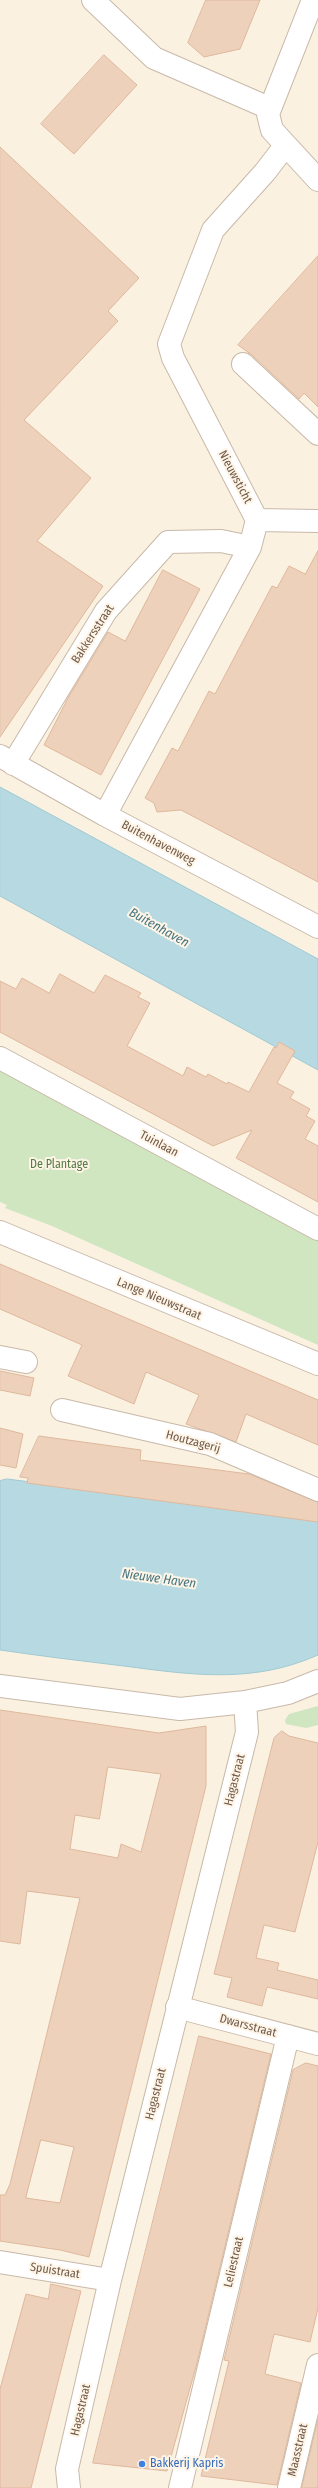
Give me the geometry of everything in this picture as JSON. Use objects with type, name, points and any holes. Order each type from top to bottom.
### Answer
[{"type":"street","points":[[93,0],[154,58],[269,108]]},
{"type":"street","points":[[313,0],[269,108],[268,114],[272,130],[284,146],[318,180]]},
{"type":"street","name":"Nieuwsticht","points":[[258,520],[173,358],[169,344],[213,230],[265,172],[284,146]]},
{"type":"street","points":[[244,364],[318,434]]},
{"type":"street","points":[[105,815],[250,547],[258,520],[318,521]]},
{"type":"street","name":"Bakkersstraat","points":[[7,760],[106,611],[168,542],[221,541],[250,547]]},
{"type":"street","name":"Buitenhavenweg","points":[[7,760],[105,815],[318,927]]},
{"type":"street","name":"Tuinlaan","points":[[0,1058],[318,1229]]},
{"type":"street","name":"Lange Nieuwstraat","points":[[0,1232],[318,1364]]},
{"type":"street","points":[[0,1358],[26,1362]]},
{"type":"street","name":"Houtzagerij","points":[[62,1410],[210,1444],[318,1490]]},
{"type":"street","points":[[0,1686],[180,1709],[245,1702],[288,1693],[318,1681]]},
{"type":"street","name":"Hagastraat","points":[[69,2488],[67,2469],[110,2280],[177,2007],[247,1732],[245,1702]]},
{"type":"street","name":"Dwarsstraat","points":[[177,2007],[318,2044]]},
{"type":"street","name":"Leliestraat","points":[[180,2488],[288,2036]]},
{"type":"street","name":"Spuistraat","points":[[0,2262],[110,2280]]},
{"type":"street","name":"Maasstraat","points":[[289,2488],[318,2365]]},
{"type":"green space","name":"De Plantage","points":[[0,1065],[318,1239],[318,1345],[52,1226],[5,1208],[7,1205],[0,1202]]},
{"type":"green space","points":[[318,1706],[318,1725],[306,1728],[286,1724],[285,1720],[289,1714]]},
{"type":"water","name":"Buitenhaven","points":[[0,787],[318,959],[318,1070],[0,896]]},
{"type":"water","name":"Nieuwe Haven","points":[[7,1479],[318,1518],[318,1655],[294,1664],[270,1670],[246,1674],[222,1675],[174,1672],[0,1650],[0,1481]]},
{"type":"building","points":[[206,0],[260,0],[240,49],[204,57],[188,43]]},
{"type":"building","points":[[104,55],[137,85],[74,154],[41,124]]},
{"type":"building","points":[[0,147],[139,278],[108,311],[118,321],[24,420],[91,478],[37,541],[103,586],[0,737]]},
{"type":"building","points":[[318,256],[318,407],[304,393],[299,399],[252,355],[238,345]]},
{"type":"building","points":[[318,551],[318,882],[181,810],[157,812],[154,803],[145,798],[172,748],[178,751],[209,691],[215,694],[272,586],[277,588],[289,566],[305,574]]},
{"type":"building","points":[[163,570],[200,589],[101,775],[44,745],[69,696],[108,632],[125,641]]},
{"type":"building","points":[[60,974],[94,993],[105,975],[141,993],[138,997],[150,1003],[127,1046],[183,1076],[187,1067],[206,1077],[208,1074],[227,1084],[228,1082],[249,1092],[274,1047],[276,1048],[279,1042],[295,1051],[277,1083],[294,1092],[290,1098],[310,1109],[306,1116],[315,1121],[305,1139],[318,1146],[318,1202],[236,1158],[252,1130],[213,1146],[0,1032],[0,981],[16,989],[22,978],[49,993]]},
{"type":"building","points":[[0,1264],[318,1400],[318,1445],[246,1414],[236,1442],[186,1424],[199,1395],[146,1372],[134,1404],[68,1376],[82,1345],[0,1309]]},
{"type":"building","points":[[0,1371],[34,1378],[30,1396],[0,1390]]},
{"type":"building","points":[[0,1428],[23,1434],[16,1468],[0,1465]]},
{"type":"building","points":[[39,1436],[141,1450],[140,1460],[249,1474],[318,1502],[318,1522],[27,1483],[28,1478],[20,1477]]},
{"type":"building","points":[[0,1710],[159,1733],[206,1726],[206,1786],[89,2257],[60,2250],[0,2241],[0,2195],[5,2195],[10,2184],[80,1898],[27,1891],[20,1944],[0,1941]],"holes":[[[108,1767],[161,1774],[141,1852],[121,1844],[118,1858],[70,1849],[75,1815],[99,1819]],[[41,2140],[74,2147],[60,2203],[26,2198]]]},
{"type":"building","points":[[282,1731],[289,1736],[318,1743],[318,1842],[295,1932],[264,1925],[256,1958],[279,1963],[277,1970],[318,1980],[318,1999],[267,1987],[262,2006],[227,1997],[232,1978],[214,1974],[274,1738]]},
{"type":"building","points":[[199,2036],[271,2054],[197,2363],[167,2471],[93,2463]]},
{"type":"building","points":[[306,2063],[318,2066],[318,2308],[310,2342],[274,2334],[265,2374],[301,2383],[277,2485],[201,2476],[229,2361],[224,2360],[293,2070]]},
{"type":"building","points":[[51,2284],[81,2291],[31,2488],[0,2488],[0,2389],[26,2294],[48,2299]]},
{"type":"building","points":[[318,2419],[318,2488],[302,2488]]},
{"type":"place","name":"Bakkerij Kapris","points":[[142,2464]]}]
